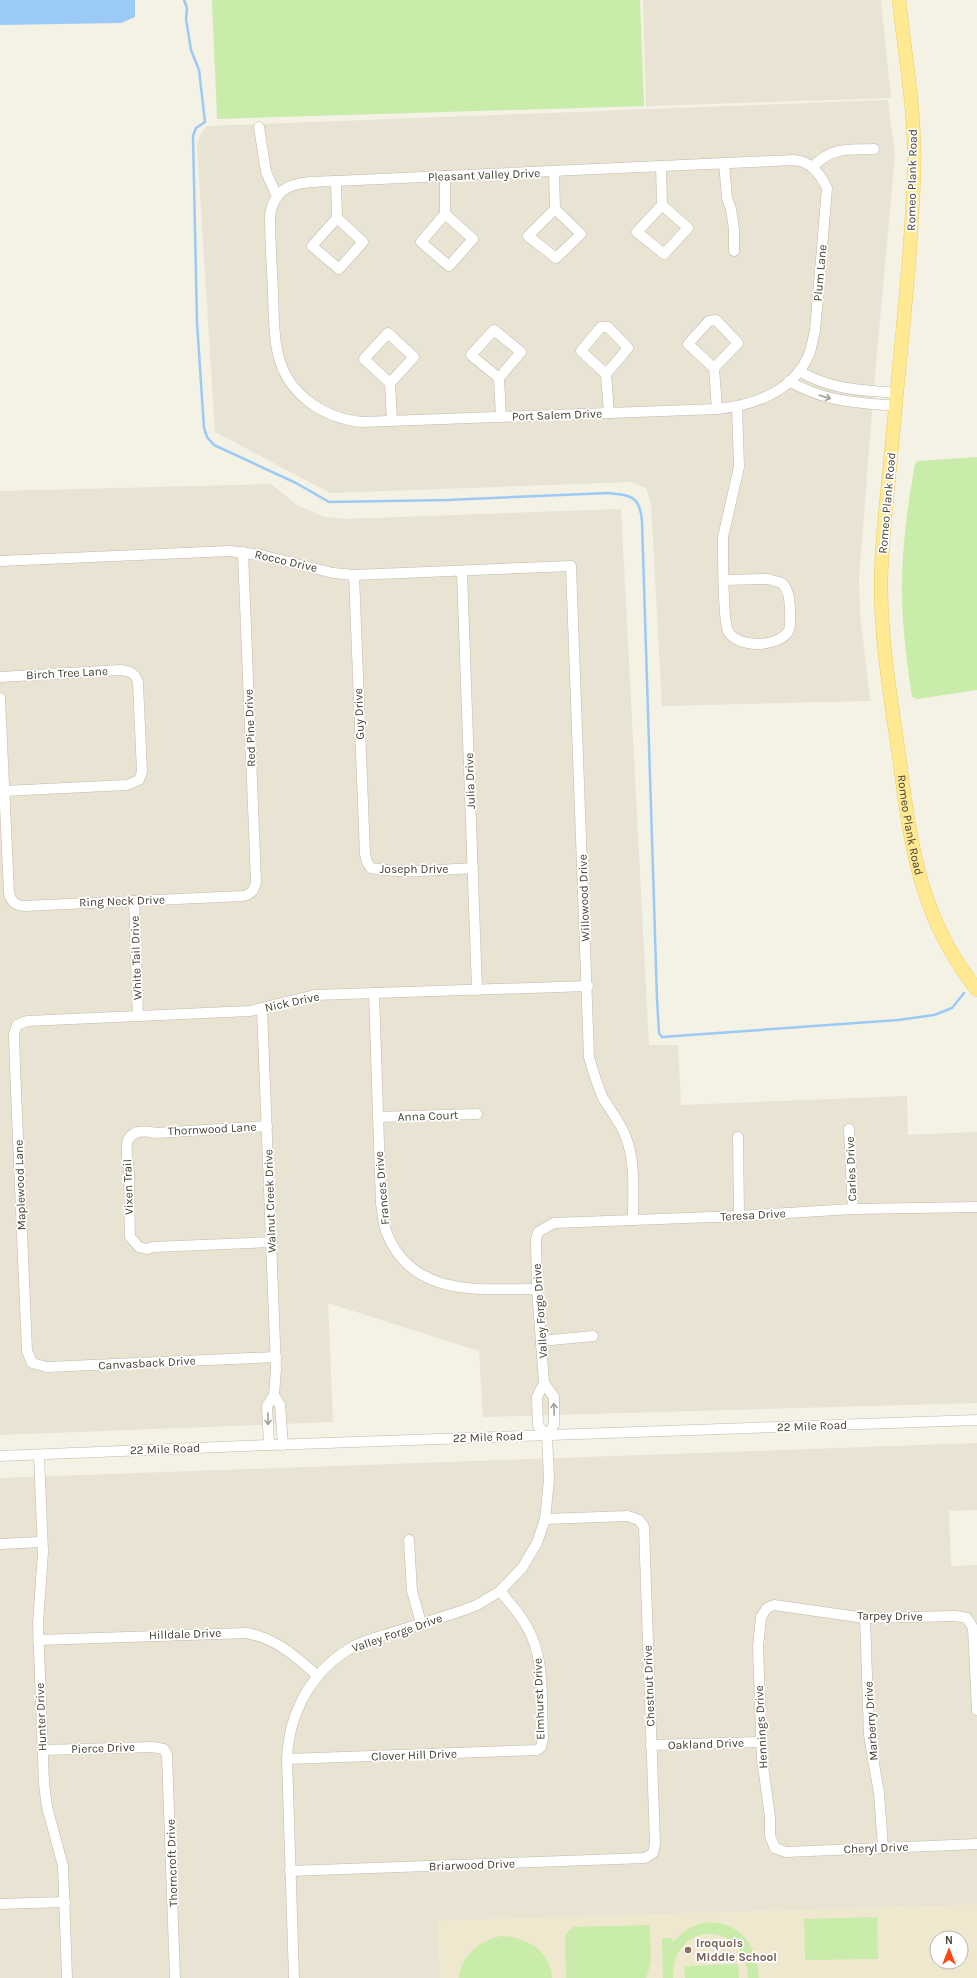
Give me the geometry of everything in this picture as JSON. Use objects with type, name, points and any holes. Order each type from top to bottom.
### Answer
[{"type":"main road","name":"Romeo Plank Road","points":[[899,0],[912,106],[914,169],[912,218],[882,561],[882,614],[908,822],[917,870],[930,908],[949,948],[977,990]]},
{"type":"street","points":[[259,128],[266,172],[277,196]]},
{"type":"street","points":[[815,170],[823,156],[835,151],[874,149]]},
{"type":"street","name":"Pleasant Valley Drive","points":[[277,196],[287,188],[299,183],[336,181],[794,160],[806,163],[815,170]]},
{"type":"street","points":[[724,163],[727,198],[731,209],[734,229],[734,251]]},
{"type":"street","points":[[661,166],[662,205],[637,232],[664,254],[688,228],[662,205]]},
{"type":"street","name":"Plum Lane","points":[[799,371],[810,352],[815,331],[827,195],[827,188],[815,170]]},
{"type":"street","points":[[554,172],[555,209],[581,234],[556,258],[528,236],[555,209]]},
{"type":"street","points":[[445,176],[445,214],[421,242],[449,266],[473,239],[445,214]]},
{"type":"street","points":[[336,181],[337,218],[312,246],[338,269],[364,242],[337,218]]},
{"type":"street","name":"Port Salem Drive","points":[[277,196],[271,208],[270,216],[277,352],[282,366],[291,383],[309,401],[329,414],[362,422],[717,409],[737,407],[768,397],[789,381],[799,371]]},
{"type":"street","points":[[714,368],[738,343],[716,320],[710,321],[688,344],[714,368],[717,409]]},
{"type":"street","points":[[606,374],[628,348],[608,327],[601,327],[581,351],[606,374],[609,413]]},
{"type":"street","points":[[499,378],[471,355],[494,330],[521,352],[499,378],[500,417]]},
{"type":"street","points":[[390,383],[414,357],[388,333],[364,359],[390,383],[392,421]]},
{"type":"street","points":[[799,371],[814,380],[832,386],[896,399]]},
{"type":"street","points":[[789,381],[806,391],[832,399],[896,399]]},
{"type":"street","points":[[724,580],[774,580],[782,583],[789,596],[790,621],[785,635],[777,641],[740,642],[730,635],[727,628],[724,580],[723,536],[739,467],[737,407]]},
{"type":"street","name":"Rocco Drive","points":[[0,561],[218,551],[242,552],[261,555],[333,572],[354,575],[462,572],[572,566]]},
{"type":"street","name":"Red Pine Drive","points":[[242,552],[256,882],[253,892],[243,896]]},
{"type":"street","name":"Willowood Drive","points":[[572,566],[590,1057],[593,1073],[603,1097],[625,1134],[630,1151],[633,1172],[633,1220]]},
{"type":"street","name":"Julia Drive","points":[[462,572],[477,990]]},
{"type":"street","name":"Guy Drive","points":[[354,575],[365,854]]},
{"type":"street","name":"Birch Tree Lane","points":[[0,677],[120,670],[134,674],[138,683],[142,772],[139,780],[135,783],[118,786],[4,791]]},
{"type":"street","points":[[0,698],[4,791]]},
{"type":"street","name":"Ring Neck Drive","points":[[4,791],[9,893],[12,902],[17,905],[24,906],[243,896]]},
{"type":"street","name":"Joseph Drive","points":[[365,854],[367,862],[371,868],[381,870],[418,871],[473,868]]},
{"type":"street","name":"White Tail Drive","points":[[134,901],[138,1016]]},
{"type":"street","name":"Nick Drive","points":[[22,1022],[250,1011],[315,995],[588,986]]},
{"type":"street","name":"Frances Drive","points":[[374,993],[381,1204],[386,1230],[395,1250],[426,1278],[445,1285],[464,1289],[537,1289]]},
{"type":"street","name":"Walnut Creek Drive","points":[[262,1008],[276,1357],[274,1394],[267,1406],[269,1445]]},
{"type":"street","name":"Maplewood Lane","points":[[22,1022],[15,1029],[14,1034],[27,1351]]},
{"type":"street","name":"Anna Court","points":[[378,1117],[477,1114]]},
{"type":"street","name":"Thornwood Lane","points":[[156,1133],[267,1126]]},
{"type":"street","name":"Carles Drive","points":[[849,1129],[853,1209]]},
{"type":"street","name":"Vixen Trail","points":[[156,1133],[144,1131],[135,1134],[129,1139],[127,1150],[130,1237],[139,1247],[147,1249],[153,1247],[272,1242]]},
{"type":"street","points":[[738,1137],[739,1216]]},
{"type":"street","name":"Teresa Drive","points":[[536,1239],[538,1232],[554,1223],[739,1216],[853,1209],[977,1207]]},
{"type":"street","name":"Valley Forge Drive","points":[[294,1978],[287,1759],[288,1743],[293,1720],[303,1697],[318,1676],[336,1658],[358,1645],[464,1610],[500,1591],[522,1568],[531,1556],[546,1519],[549,1479],[546,1435],[538,1426],[537,1397],[544,1383],[537,1289],[536,1239]]},
{"type":"street","points":[[541,1341],[593,1336]]},
{"type":"street","name":"Canvasback Drive","points":[[27,1351],[32,1363],[47,1367],[276,1357]]},
{"type":"street","name":"Valley Forge Drive","points":[[544,1383],[554,1397],[554,1425],[546,1435]]},
{"type":"street","name":"Walnut Creek Drive","points":[[274,1394],[280,1405],[283,1445]]},
{"type":"street","name":"22 Mile Road","points":[[0,1456],[977,1420]]},
{"type":"street","name":"Hunter Drive","points":[[39,1455],[42,1542],[38,1640],[45,1797],[63,1866],[67,1978]]},
{"type":"street","name":"Chestnut Drive","points":[[546,1519],[628,1516],[639,1520],[644,1527],[655,1844],[653,1853]]},
{"type":"street","points":[[409,1540],[412,1591],[421,1623]]},
{"type":"street","points":[[0,1544],[42,1542]]},
{"type":"street","name":"Elmhurst Drive","points":[[500,1591],[526,1625],[536,1647],[541,1673],[543,1738],[541,1747]]},
{"type":"street","name":"Tarpey Drive","points":[[767,1608],[774,1605],[782,1605],[865,1618],[956,1616],[967,1618],[973,1628],[977,1710]]},
{"type":"street","name":"Hennings Drive","points":[[767,1608],[761,1617],[758,1647],[761,1742],[770,1836],[775,1848]]},
{"type":"street","name":"Marberry Drive","points":[[865,1618],[869,1735],[880,1793],[883,1848]]},
{"type":"street","name":"Hilldale Drive","points":[[38,1640],[247,1632],[280,1644],[318,1676]]},
{"type":"street","name":"Oakland Drive","points":[[651,1746],[761,1742]]},
{"type":"street","name":"Pierce Drive","points":[[43,1750],[152,1747],[164,1749]]},
{"type":"street","name":"Clover Hill Drive","points":[[287,1759],[533,1751],[541,1747]]},
{"type":"street","name":"Thorncroft Drive","points":[[164,1749],[168,1759],[176,1978]]},
{"type":"street","name":"Cheryl Drive","points":[[775,1848],[786,1852],[977,1844]]},
{"type":"street","name":"Briarwood Drive","points":[[290,1871],[645,1858],[653,1853]]},
{"type":"street","points":[[0,1904],[65,1902]]},
{"type":"shaded area","points":[[643,0],[881,0],[891,98],[646,106]]},
{"type":"shaded area","points":[[888,100],[895,155],[874,386],[859,578],[860,613],[870,701],[662,706],[651,504],[646,488],[632,482],[330,493],[215,432],[197,146],[200,135],[207,126]]},
{"type":"shaded area","points":[[271,484],[297,505],[324,517],[346,519],[621,509],[649,1045],[678,1045],[681,1105],[907,1096],[908,1135],[977,1132],[977,1403],[483,1417],[479,1351],[328,1303],[333,1422],[0,1435],[0,491]]},
{"type":"shaded area","points":[[977,1443],[977,1510],[949,1511],[951,1566],[977,1565],[977,1905],[439,1921],[440,1978],[0,1978],[0,1478]]},
{"type":"shaded area","name":"Iroquois Middle School","points":[[977,1905],[977,1978],[440,1978],[438,1921]]},
{"type":"green space","points":[[212,0],[640,0],[644,106],[217,119]]},
{"type":"green space","points":[[977,457],[977,690],[917,699],[912,697],[903,624],[902,599],[902,565],[905,531],[915,464],[918,461]]},
{"type":"green space","points":[[877,1917],[878,1959],[805,1960],[804,1919]]},
{"type":"green space","points":[[701,1923],[725,1925],[735,1929],[743,1936],[750,1944],[754,1954],[759,1978],[748,1978],[744,1958],[735,1944],[722,1936],[709,1934],[695,1937],[683,1945],[676,1959],[673,1978],[663,1978],[662,1938],[672,1938],[673,1942],[687,1929]]},
{"type":"green space","points":[[650,1925],[651,1963],[646,1978],[566,1978],[565,1935],[573,1927]]},
{"type":"green space","points":[[501,1936],[519,1939],[535,1947],[547,1960],[551,1968],[552,1978],[459,1978],[463,1962],[473,1950],[486,1941]]},
{"type":"green space","points":[[738,1964],[739,1978],[685,1978],[684,1966]]},
{"type":"water","points":[[0,0],[135,0],[135,17],[121,23],[0,25]]},
{"type":"waterway","points":[[184,0],[187,8],[186,19],[191,50],[199,70],[205,122],[196,128],[193,136],[197,323],[204,428],[207,437],[214,445],[296,483],[329,502],[447,500],[608,493],[633,498],[639,506],[642,521],[657,999],[659,1033],[662,1037],[898,1020],[934,1015],[952,1008],[964,993]]},
{"type":"place","name":"Iroquois Middle School","points":[[688,1950]]}]
